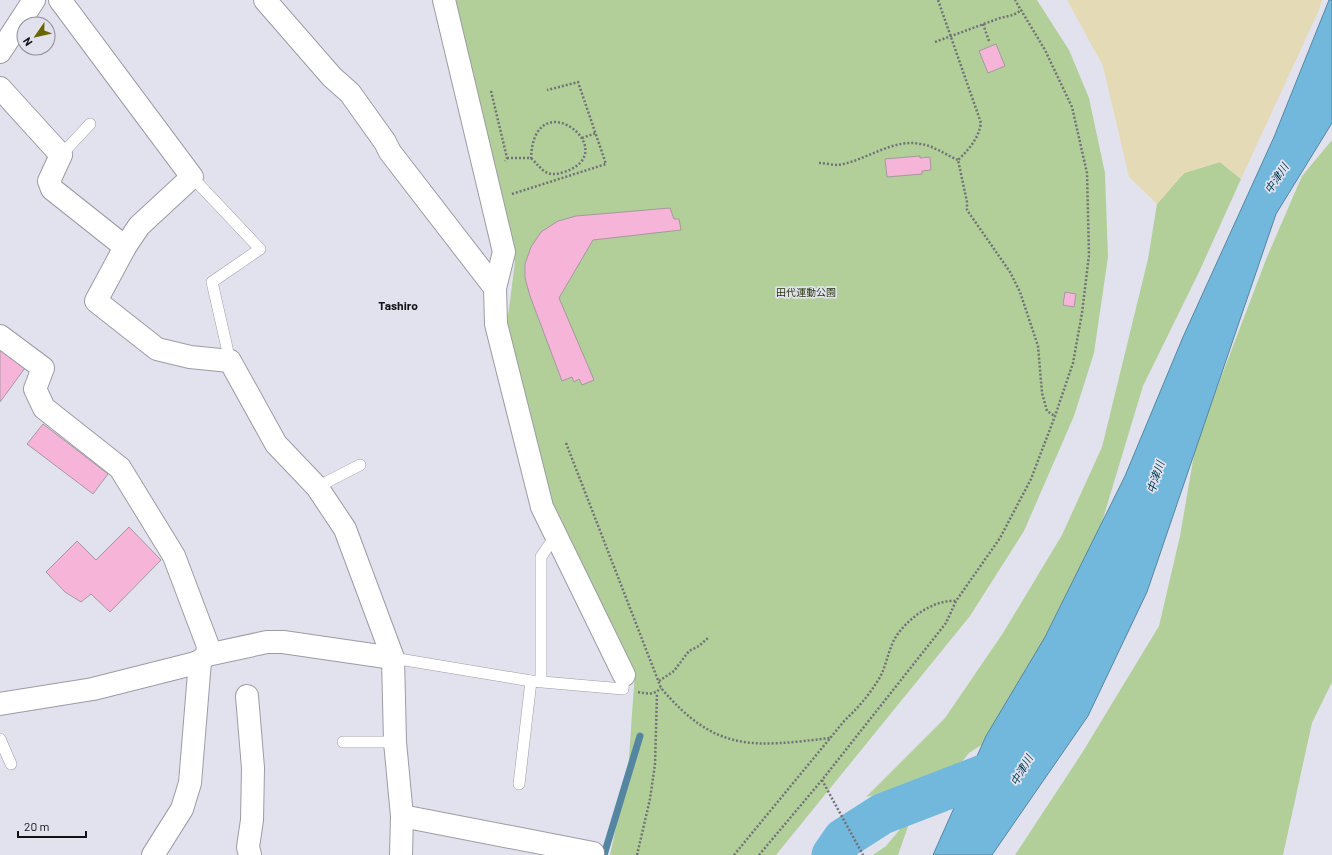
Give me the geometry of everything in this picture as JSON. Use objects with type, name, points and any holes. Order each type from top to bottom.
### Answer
[{"type":"street","points":[[0,52],[34,0]]},
{"type":"street","points":[[60,0],[192,177],[139,226],[125,247],[96,301],[157,349],[190,357],[230,361],[276,444],[317,487],[345,529],[393,658],[395,742],[402,816],[401,855]]},
{"type":"street","points":[[265,0],[332,77],[350,93],[385,142],[390,152],[495,288]]},
{"type":"street","points":[[444,0],[504,252],[495,288],[496,324],[542,507],[623,682]]},
{"type":"street","points":[[0,88],[61,155],[49,181],[52,189],[125,247]]},
{"type":"street","points":[[0,336],[43,368],[35,389],[44,408],[120,468],[174,556],[208,646],[204,658],[190,783],[182,809],[153,855]]},
{"type":"street","points":[[0,704],[93,689],[267,642],[283,642],[393,658]]},
{"type":"street","points":[[247,696],[253,768],[252,820],[248,847],[250,855]]},
{"type":"street","points":[[402,816],[556,850],[593,853]]},
{"type":"lane","points":[[61,155],[90,124]]},
{"type":"lane","points":[[192,177],[260,249],[212,282],[230,361]]},
{"type":"lane","points":[[317,487],[360,465]]},
{"type":"lane","points":[[519,784],[536,681],[541,556],[555,536]]},
{"type":"lane","points":[[393,658],[536,681],[623,682]]},
{"type":"lane","points":[[0,739],[11,764]]},
{"type":"lane","points":[[343,742],[395,742]]},
{"type":"path","points":[[938,0],[981,124],[979,135],[958,160]]},
{"type":"path","points":[[759,855],[822,780],[946,624],[956,601],[1000,538],[1031,479],[1055,416],[1072,363],[1082,313],[1089,255],[1087,173],[1072,107],[1052,64],[1015,0]]},
{"type":"path","points":[[935,42],[983,24],[1013,15],[1022,10]]},
{"type":"path","points":[[983,24],[989,41]]},
{"type":"path","points":[[508,195],[606,164],[578,82],[547,90]]},
{"type":"path","points":[[494,105],[507,158]]},
{"type":"path","points":[[500,165],[507,158],[531,158],[548,174],[555,175],[578,166],[585,158],[585,147],[582,138],[575,130],[562,122],[546,125],[536,133],[532,143],[531,158]]},
{"type":"path","points":[[582,138],[596,133]]},
{"type":"path","points":[[819,162],[837,165],[902,144],[921,143],[934,147],[943,154],[958,160]]},
{"type":"path","points":[[958,160],[967,202],[967,210],[1010,272],[1020,292],[1038,346],[1042,393],[1046,412],[1055,416]]},
{"type":"path","points":[[548,174],[549,182]]},
{"type":"path","points":[[566,443],[659,681],[662,688],[675,705],[714,734],[738,742],[784,744],[830,738]]},
{"type":"path","points":[[734,855],[830,738],[865,700],[881,676],[894,640],[902,628],[930,606],[946,601],[956,601]]},
{"type":"path","points":[[659,681],[674,671],[689,651],[699,646],[709,637]]},
{"type":"path","points":[[623,682],[647,694],[656,693],[662,688]]},
{"type":"path","points":[[637,855],[650,799],[655,764],[656,693]]},
{"type":"path","points":[[822,780],[863,855]]},
{"type":"green space","name":"田代運動公園","points":[[455,0],[1037,0],[1069,50],[1089,98],[1105,173],[1108,257],[1094,353],[1074,416],[1024,531],[970,616],[776,855],[610,855],[628,772],[635,671],[552,503],[506,331],[515,262]]},
{"type":"green space","points":[[1332,140],[1332,682],[1312,723],[1283,855],[1015,855],[1082,753],[1159,626],[1180,536],[1196,443],[1267,257],[1302,176]]},
{"type":"green space","points":[[1220,162],[1241,179],[1200,270],[1143,386],[1083,585],[1006,729],[969,753],[948,779],[928,781],[866,797],[945,718],[1003,633],[1062,535],[1102,447],[1148,259],[1157,204],[1184,173]]},
{"type":"green space","points":[[912,815],[898,855],[873,855],[886,846]]},
{"type":"sand","points":[[1067,0],[1322,0],[1319,10],[1241,179],[1220,162],[1184,173],[1157,204],[1129,177],[1103,66]]},
{"type":"water","name":"中津川","points":[[1329,0],[1332,0],[1332,123],[1276,214],[1147,592],[1088,716],[992,855],[933,855],[986,736],[1045,637],[1125,476],[1183,337],[1274,137]]},
{"type":"building","points":[[996,44],[1005,66],[988,73],[979,51]]},
{"type":"building","points":[[920,156],[920,158],[930,157],[931,170],[922,171],[922,174],[887,177],[885,159]]},
{"type":"building","points":[[670,208],[674,219],[679,219],[681,230],[593,240],[559,298],[594,380],[582,385],[579,379],[574,382],[572,377],[562,381],[530,296],[525,278],[525,264],[531,247],[541,232],[558,221],[576,216]]},
{"type":"building","points":[[1065,292],[1076,294],[1074,307],[1063,305]]},
{"type":"building","points":[[0,350],[25,368],[0,402]]},
{"type":"building","points":[[43,424],[108,474],[93,494],[27,444]]},
{"type":"building","points":[[129,527],[161,560],[110,612],[91,594],[81,602],[65,592],[46,572],[77,541],[96,560]]},
{"type":"waterway","points":[[604,855],[640,736]]},
{"type":"waterway","name":"中津川","points":[[832,855],[843,839],[882,814],[986,774],[1017,775]]},
{"type":"district","name":"Tashiro","points":[[398,305]]}]
